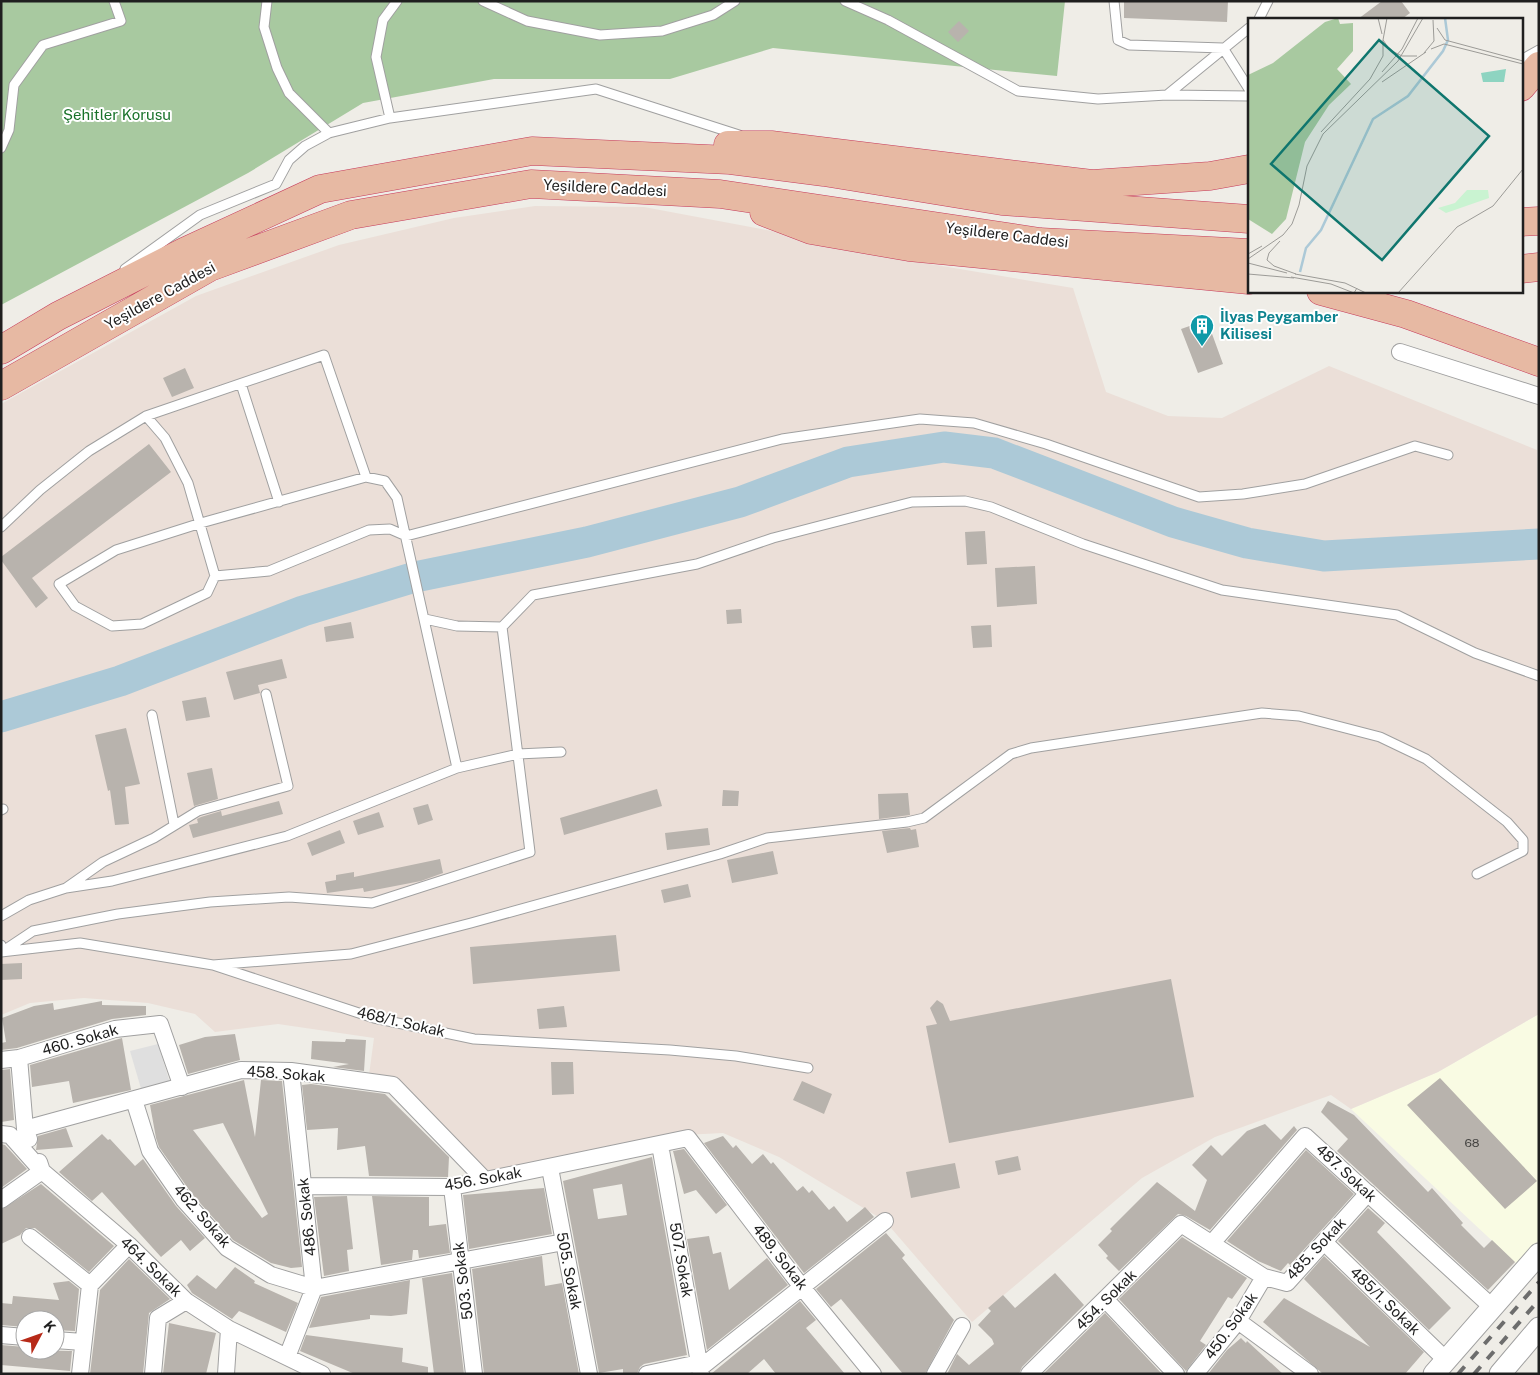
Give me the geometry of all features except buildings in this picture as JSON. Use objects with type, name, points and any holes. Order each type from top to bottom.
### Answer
[{"type":"highway","points":[[1522,86],[1539,66]]},
{"type":"highway","points":[[532,150],[701,144],[771,145],[1092,184],[1210,176],[1248,169]]},
{"type":"highway","name":"Yeşildere Caddesi","points":[[1,350],[58,316],[184,252],[320,189],[532,150],[730,160],[824,172],[1002,201],[1248,219]]},
{"type":"highway","name":"Yeşildere Caddesi","points":[[1,386],[210,267],[351,215],[531,184],[720,194],[1040,242],[1248,253]]},
{"type":"highway","points":[[720,194],[811,230],[909,247],[1248,280]]},
{"type":"highway","points":[[1522,222],[1539,221]]},
{"type":"highway","points":[[1522,268],[1539,266]]},
{"type":"highway","points":[[1325,292],[1406,314],[1539,362]]},
{"type":"street","points":[[1400,352],[1539,396]]},
{"type":"street","name":"460. Sokak","points":[[1,1060],[19,1058],[115,1029],[160,1024],[182,1087]]},
{"type":"street","points":[[1,1200],[42,1171],[25,1129],[19,1058]]},
{"type":"street","name":"458. Sokak","points":[[25,1129],[241,1070],[291,1071],[393,1085],[484,1179]]},
{"type":"street","name":"486. Sokak","points":[[286,1357],[314,1288],[291,1071]]},
{"type":"street","name":"462. Sokak","points":[[134,1100],[150,1152],[184,1200],[227,1248],[271,1275],[314,1288]]},
{"type":"street","name":"464. Sokak","points":[[1,1134],[10,1135],[42,1171],[129,1245],[186,1301],[229,1329],[322,1374]]},
{"type":"street","name":"487. Sokak","points":[[1212,1243],[1305,1136],[1491,1306]]},
{"type":"street","name":"456. Sokak","points":[[304,1186],[452,1187],[688,1138]]},
{"type":"street","name":"489. Sokak","points":[[688,1138],[802,1286],[873,1374]]},
{"type":"street","name":"507. Sokak","points":[[660,1145],[700,1368]]},
{"type":"street","name":"505. Sokak","points":[[550,1168],[589,1374]]},
{"type":"street","name":"503. Sokak","points":[[452,1187],[474,1374]]},
{"type":"street","name":"485. Sokak","points":[[1181,1224],[1264,1277],[1287,1283],[1368,1193]]},
{"type":"street","points":[[647,1374],[700,1368],[886,1221]]},
{"type":"street","name":"454. Sokak","points":[[1029,1374],[1181,1224]]},
{"type":"street","points":[[30,1237],[90,1285]]},
{"type":"street","points":[[314,1288],[564,1242]]},
{"type":"street","name":"485/1. Sokak","points":[[1324,1242],[1440,1367]]},
{"type":"street","points":[[80,1374],[90,1285],[129,1245]]},
{"type":"street","points":[[1440,1367],[1491,1306],[1539,1254]]},
{"type":"street","name":"450. Sokak","points":[[1195,1374],[1238,1321],[1264,1277]]},
{"type":"street","points":[[1106,1300],[1176,1374]]},
{"type":"street","points":[[154,1374],[158,1318],[186,1301]]},
{"type":"street","points":[[1238,1321],[1310,1374]]},
{"type":"street","points":[[935,1374],[962,1326]]},
{"type":"street","points":[[1500,1374],[1539,1328]]},
{"type":"street","points":[[226,1374],[229,1329]]},
{"type":"street","points":[[1,1335],[15,1336]]},
{"type":"street","points":[[65,1341],[83,1342]]},
{"type":"lane","points":[[1,148],[9,130],[14,85],[43,45],[121,21],[114,1]]},
{"type":"lane","points":[[267,1],[264,27],[277,68],[289,93],[329,132]]},
{"type":"lane","points":[[390,118],[376,57],[382,20],[397,1]]},
{"type":"lane","points":[[484,1],[526,20],[600,35],[662,31],[713,15],[735,1]]},
{"type":"lane","points":[[845,1],[888,20],[1018,90],[1098,99],[1167,95],[1248,96]]},
{"type":"lane","points":[[1114,1],[1118,40],[1129,45],[1223,48]]},
{"type":"lane","points":[[1260,18],[1268,1]]},
{"type":"lane","points":[[1167,95],[1248,29]]},
{"type":"lane","points":[[1223,48],[1248,87]]},
{"type":"lane","points":[[1522,59],[1539,50]]},
{"type":"lane","points":[[58,316],[200,215],[276,184],[289,160],[305,146],[329,132],[390,118],[596,89],[771,145]]},
{"type":"lane","points":[[1,527],[40,490],[89,450],[146,416],[324,355],[366,477]]},
{"type":"lane","points":[[241,384],[279,502]]},
{"type":"lane","points":[[146,416],[165,438],[188,483],[201,523],[215,576],[208,593],[142,624],[112,626],[75,606],[59,584],[116,550],[201,523],[366,477],[385,481],[393,489],[397,498],[456,768]]},
{"type":"lane","points":[[215,576],[270,570],[369,530],[390,529],[406,536],[782,439],[920,419],[974,423],[1046,444],[1199,497],[1243,494],[1305,484],[1415,446],[1448,455]]},
{"type":"lane","points":[[425,620],[457,626],[502,627],[532,595],[696,564],[773,538],[912,502],[965,501],[991,507],[1083,544],[1222,590],[1397,615],[1475,653],[1539,676]]},
{"type":"lane","points":[[2,949],[33,931],[118,914],[201,903],[289,897],[372,903],[530,852],[502,627]]},
{"type":"lane","points":[[66,888],[103,862],[154,838],[198,811],[288,786],[266,694]]},
{"type":"lane","points":[[213,965],[351,954],[472,923],[720,854],[767,838],[907,822],[924,818],[1011,754],[1031,748],[1262,712],[1300,716],[1380,737],[1426,759],[1507,822],[1523,840],[1523,851],[1477,874]]},
{"type":"lane","points":[[152,716],[174,824]]},
{"type":"lane","points":[[1,916],[29,900],[66,888],[112,881],[287,836],[456,768],[518,754],[560,752]]},
{"type":"lane","name":"468/1. Sokak","points":[[2,949],[80,943],[213,965],[374,1018],[474,1039],[670,1050],[736,1056],[808,1068]]},
{"type":"shaded area","points":[[535,206],[644,207],[772,231],[894,258],[1073,288],[1106,392],[1168,416],[1222,418],[1329,366],[1537,450],[1539,1014],[1438,1072],[1351,1109],[1331,1095],[1215,1137],[1142,1178],[972,1322],[885,1221],[779,1157],[723,1133],[663,1136],[487,1174],[369,1075],[374,1038],[278,1024],[215,1032],[195,1014],[148,1003],[84,998],[30,1003],[1,1015],[1,404],[196,296],[339,245],[454,218]]},
{"type":"shaded area","points":[[1539,1014],[1539,1240],[1517,1264],[1351,1109],[1438,1072]]},
{"type":"shaded area","points":[[158,1044],[170,1083],[142,1092],[130,1051]]},
{"type":"green space","name":"Şehitler Korusu","points":[[1,1],[1065,1],[1057,76],[773,48],[670,79],[494,79],[363,103],[248,173],[1,305]]},
{"type":"waterway","points":[[1,717],[120,681],[303,611],[415,577],[587,542],[740,502],[848,462],[944,447],[994,453],[1173,522],[1247,543],[1324,556],[1539,544]]},
{"type":"railway","points":[[1458,1374],[1539,1282]]},
{"type":"railway","points":[[1474,1374],[1539,1300]]},
{"type":"place","name":"İlyas Peygamber Kilisesi","points":[[1202,347]]}]
